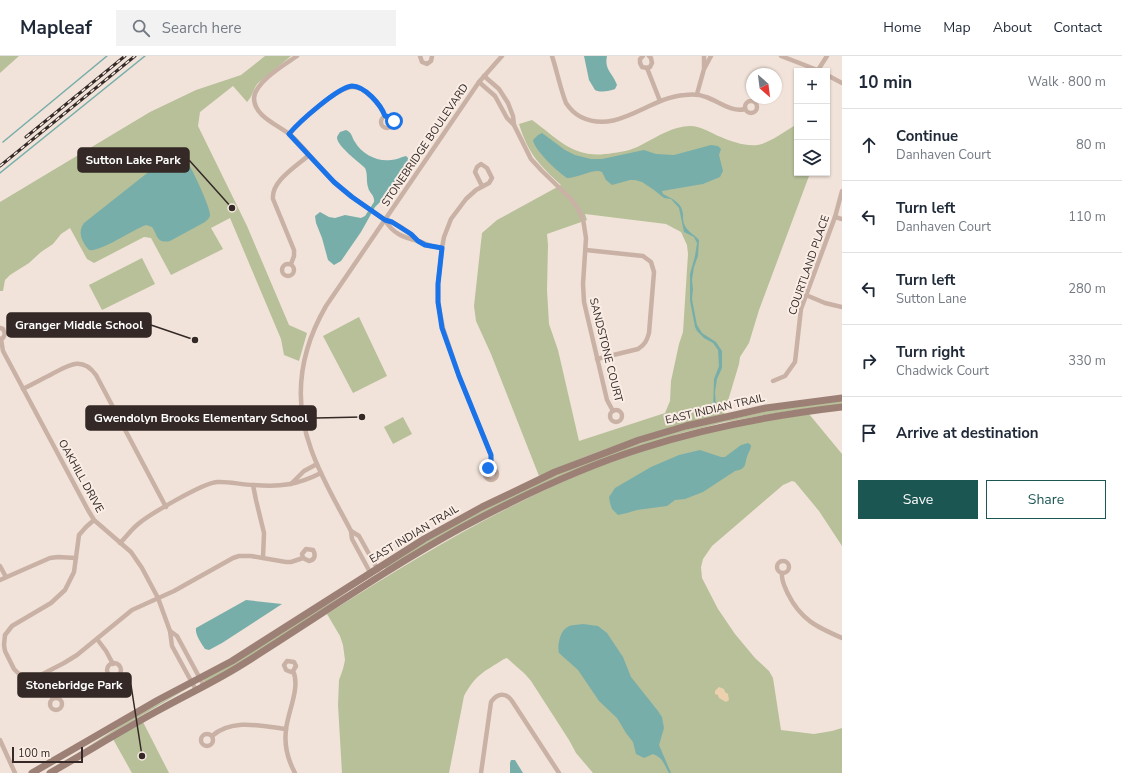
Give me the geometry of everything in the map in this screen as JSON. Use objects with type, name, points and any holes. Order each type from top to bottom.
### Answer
[{"type":"main road","name":"EAST INDIAN TRAIL","points":[[32,773],[158,700],[238,657],[424,539],[482,507],[555,472],[609,450],[648,437],[717,418],[782,406],[842,398]]},
{"type":"main road","name":"EAST INDIAN TRAIL","points":[[50,773],[150,715],[241,666],[440,540],[549,484],[605,461],[653,444],[720,426],[781,415],[842,407]]},
{"type":"street","points":[[297,56],[264,80],[256,90],[254,102],[259,111],[268,120],[289,134],[334,182],[367,208],[411,234],[425,245],[442,248]]},
{"type":"street","points":[[420,56],[422,62],[427,64],[431,61],[432,56]]},
{"type":"street","name":"STONEBRIDGE BOULEVARD","points":[[382,576],[374,571],[352,539],[351,531],[317,464],[307,436],[303,417],[301,381],[304,360],[313,330],[326,306],[479,82],[502,56]]},
{"type":"street","points":[[552,56],[567,103],[575,114],[584,119],[601,122],[620,120],[660,101],[677,95],[697,94],[707,97],[734,110],[745,109]]},
{"type":"street","points":[[643,56],[640,58],[640,63],[642,67],[647,68]]},
{"type":"street","points":[[647,68],[650,67],[652,63],[649,56]]},
{"type":"street","points":[[704,56],[704,69]]},
{"type":"street","points":[[697,94],[704,69],[711,56]]},
{"type":"street","points":[[781,56],[814,68]]},
{"type":"street","points":[[820,68],[827,56]]},
{"type":"street","points":[[647,68],[660,101]]},
{"type":"street","name":"SANDSTONE COURT","points":[[484,76],[493,83],[504,96],[511,110],[514,126],[526,152],[536,165],[567,195],[578,209],[585,228],[586,250],[583,284],[584,302],[607,400],[613,411]]},
{"type":"street","points":[[830,77],[842,83]]},
{"type":"street","name":"SANDSTONE COURT","points":[[479,82],[495,96],[507,118],[514,126]]},
{"type":"street","points":[[289,134],[303,119],[341,91],[351,86],[364,90],[378,103],[385,116]]},
{"type":"street","points":[[292,264],[294,250],[273,199],[273,191],[280,180],[309,155]]},
{"type":"street","points":[[482,186],[475,172],[477,167],[481,164],[487,168],[492,178],[489,183],[482,186],[466,199],[454,214],[448,225],[442,248],[438,284],[438,302],[442,328],[459,376],[491,455],[491,468]]},
{"type":"street","name":"COURTLAND PLACE","points":[[773,382],[785,376],[795,362],[800,314],[835,217],[842,191]]},
{"type":"street","points":[[835,217],[842,219]]},
{"type":"street","points":[[586,250],[643,256],[651,262],[654,272],[649,333],[645,343],[638,349],[597,359]]},
{"type":"street","points":[[806,295],[825,303],[842,307]]},
{"type":"street","name":"OAKHILL DRIVE","points":[[0,328],[3,329],[5,334],[3,338],[0,339],[3,351],[94,520],[131,552],[158,598],[170,631],[172,646],[196,690]]},
{"type":"street","points":[[23,389],[68,365],[77,363],[90,367],[96,375],[166,507]]},
{"type":"street","points":[[291,484],[304,471],[317,464]]},
{"type":"street","points":[[120,543],[136,525],[211,483],[221,482],[254,485],[291,484],[303,482],[322,473]]},
{"type":"street","points":[[254,485],[264,533],[263,558]]},
{"type":"street","points":[[94,520],[79,535],[72,578],[60,595],[52,603],[12,626],[5,635],[5,651],[14,669],[26,677],[30,678],[42,675],[70,660],[132,610],[174,591],[233,558],[244,556],[291,562],[303,558]]},
{"type":"street","name":"STONEBRIDGE BOULEVARD","points":[[351,531],[359,536],[374,571],[375,580]]},
{"type":"street","points":[[0,580],[50,558],[76,558]]},
{"type":"street","points":[[0,566],[6,578]]},
{"type":"street","points":[[782,573],[784,584],[794,605],[801,614],[818,627],[842,638]]},
{"type":"street","name":"OAKHILL DRIVE","points":[[170,631],[177,636],[204,686]]},
{"type":"street","points":[[97,639],[113,664]]},
{"type":"street","points":[[293,671],[295,678],[294,695],[286,729],[286,750],[295,773]]},
{"type":"street","points":[[42,675],[53,698]]},
{"type":"street","points":[[481,773],[491,702],[496,696],[504,694],[507,695],[512,701],[559,773]]},
{"type":"street","points":[[212,736],[220,730],[236,725],[286,729]]},
{"type":"street","points":[[0,740],[15,773]]},
{"type":"green space","points":[[0,56],[19,56],[0,73]]},
{"type":"green space","points":[[265,56],[291,56],[258,83],[247,102],[233,86],[200,112],[198,126],[247,226],[289,325],[307,333],[299,361],[284,355],[281,339],[230,218],[211,228],[223,249],[171,275],[151,238],[144,237],[94,263],[87,259],[70,228],[61,234],[53,244],[29,263],[10,275],[5,280],[3,291],[0,291],[0,202],[150,112],[196,90],[241,75]]},
{"type":"green space","points":[[532,120],[560,142],[569,147],[588,154],[600,154],[617,153],[629,150],[666,132],[684,126],[702,128],[730,141],[741,144],[757,145],[774,138],[794,126],[794,176],[809,176],[759,310],[749,343],[740,357],[724,414],[676,426],[630,440],[539,476],[491,354],[476,321],[474,306],[482,233],[497,220],[561,185],[540,165],[530,151],[519,124]],"holes":[[[585,214],[666,224],[681,232],[687,245],[688,254],[683,332],[671,381],[670,401],[665,413],[579,441],[558,350],[549,324],[547,290],[547,234],[587,220]]]},
{"type":"green space","points":[[142,258],[155,284],[102,310],[89,285]]},
{"type":"green space","points":[[359,317],[387,376],[353,393],[323,336]]},
{"type":"green space","points":[[842,401],[842,404],[788,411],[725,422],[678,434],[578,469],[385,569],[385,567],[420,545],[464,520],[521,491],[586,462],[670,433],[772,410]]},
{"type":"green space","points":[[809,414],[842,454],[842,546],[819,511],[795,482],[792,481],[783,485],[712,546],[703,559],[701,567],[702,578],[718,609],[735,634],[755,658],[769,671],[773,678],[781,730],[814,734],[842,728],[842,773],[593,773],[576,753],[531,681],[507,658],[481,674],[472,683],[464,696],[449,773],[342,773],[338,705],[339,680],[345,660],[340,636],[327,614],[454,537],[542,491],[587,472],[633,454],[681,439],[712,431]]},
{"type":"green space","points":[[403,417],[412,434],[393,444],[384,427]]},
{"type":"green space","points":[[348,592],[278,639],[205,682],[204,681],[204,679]]},
{"type":"green space","points":[[190,687],[83,750],[134,717]]},
{"type":"green space","points":[[143,722],[169,773],[132,773],[113,739]]},
{"type":"sand","points":[[719,687],[724,689],[728,694],[729,700],[726,702],[715,694],[715,691]]},
{"type":"water","points":[[584,56],[607,56],[606,61],[608,68],[617,85],[615,89],[602,92],[595,90],[589,80]]},
{"type":"water","points":[[346,130],[351,134],[358,146],[370,156],[380,160],[395,160],[406,156],[409,159],[409,162],[385,197],[375,207],[361,232],[341,261],[334,265],[328,260],[315,216],[320,212],[329,217],[335,218],[345,215],[361,218],[365,216],[374,202],[374,198],[368,187],[365,168],[338,142],[337,138],[340,132]]},
{"type":"water","points":[[542,133],[565,150],[575,155],[591,159],[602,159],[644,150],[656,154],[674,155],[711,145],[718,146],[721,149],[719,155],[723,171],[720,177],[703,184],[662,191],[663,194],[673,199],[679,204],[682,210],[683,222],[685,226],[699,240],[698,256],[694,267],[692,280],[692,299],[697,325],[702,333],[716,342],[722,351],[722,368],[717,379],[715,392],[716,409],[713,412],[714,379],[719,366],[718,350],[713,343],[704,338],[697,331],[695,327],[690,301],[690,274],[697,243],[694,237],[684,232],[679,208],[671,199],[664,198],[642,182],[635,180],[612,185],[606,180],[602,172],[599,171],[567,178],[547,161],[534,144],[533,140]]},
{"type":"water","points":[[179,151],[188,163],[203,193],[209,210],[210,216],[208,219],[170,241],[165,242],[160,240],[152,227],[146,225],[101,248],[89,250],[81,237],[81,230],[84,223],[170,155]]},
{"type":"water","points":[[748,443],[751,446],[744,467],[735,471],[703,492],[685,499],[675,500],[667,506],[637,510],[618,515],[612,509],[609,497],[615,488],[651,467],[679,455],[700,450],[725,457],[741,445]]},
{"type":"water","points":[[246,600],[282,604],[222,643],[209,650],[205,649],[197,636],[196,628]]},
{"type":"water","points":[[583,624],[598,626],[607,633],[623,657],[631,677],[662,717],[664,728],[659,745],[671,773],[669,773],[659,757],[653,754],[644,758],[636,754],[633,742],[617,718],[599,701],[578,670],[559,653],[558,647],[564,630],[570,626]]},
{"type":"water","points":[[511,760],[515,760],[523,773],[510,773]]},
{"type":"waterway","points":[[3,142],[107,56]]},
{"type":"waterway","points":[[0,173],[145,56]]},
{"type":"railway","points":[[26,137],[125,56]]},
{"type":"railway","points":[[0,166],[135,56]]},
{"type":"place","name":"Sutton Lake Park","points":[[232,208]]},
{"type":"place","name":"Granger Middle School","points":[[195,340]]},
{"type":"place","name":"Gwendolyn Brooks Elementary School","points":[[362,417]]},
{"type":"place","name":"Stonebridge Park","points":[[142,756]]},
{"type":"route","points":[[394,121],[391,117],[385,116],[378,103],[364,90],[351,86],[341,91],[303,119],[289,134],[299,143],[322,170],[352,197],[385,220],[392,222],[411,234],[425,245],[442,248],[438,284],[438,302],[442,328],[459,376],[491,455],[492,464],[491,468],[488,468]]}]
